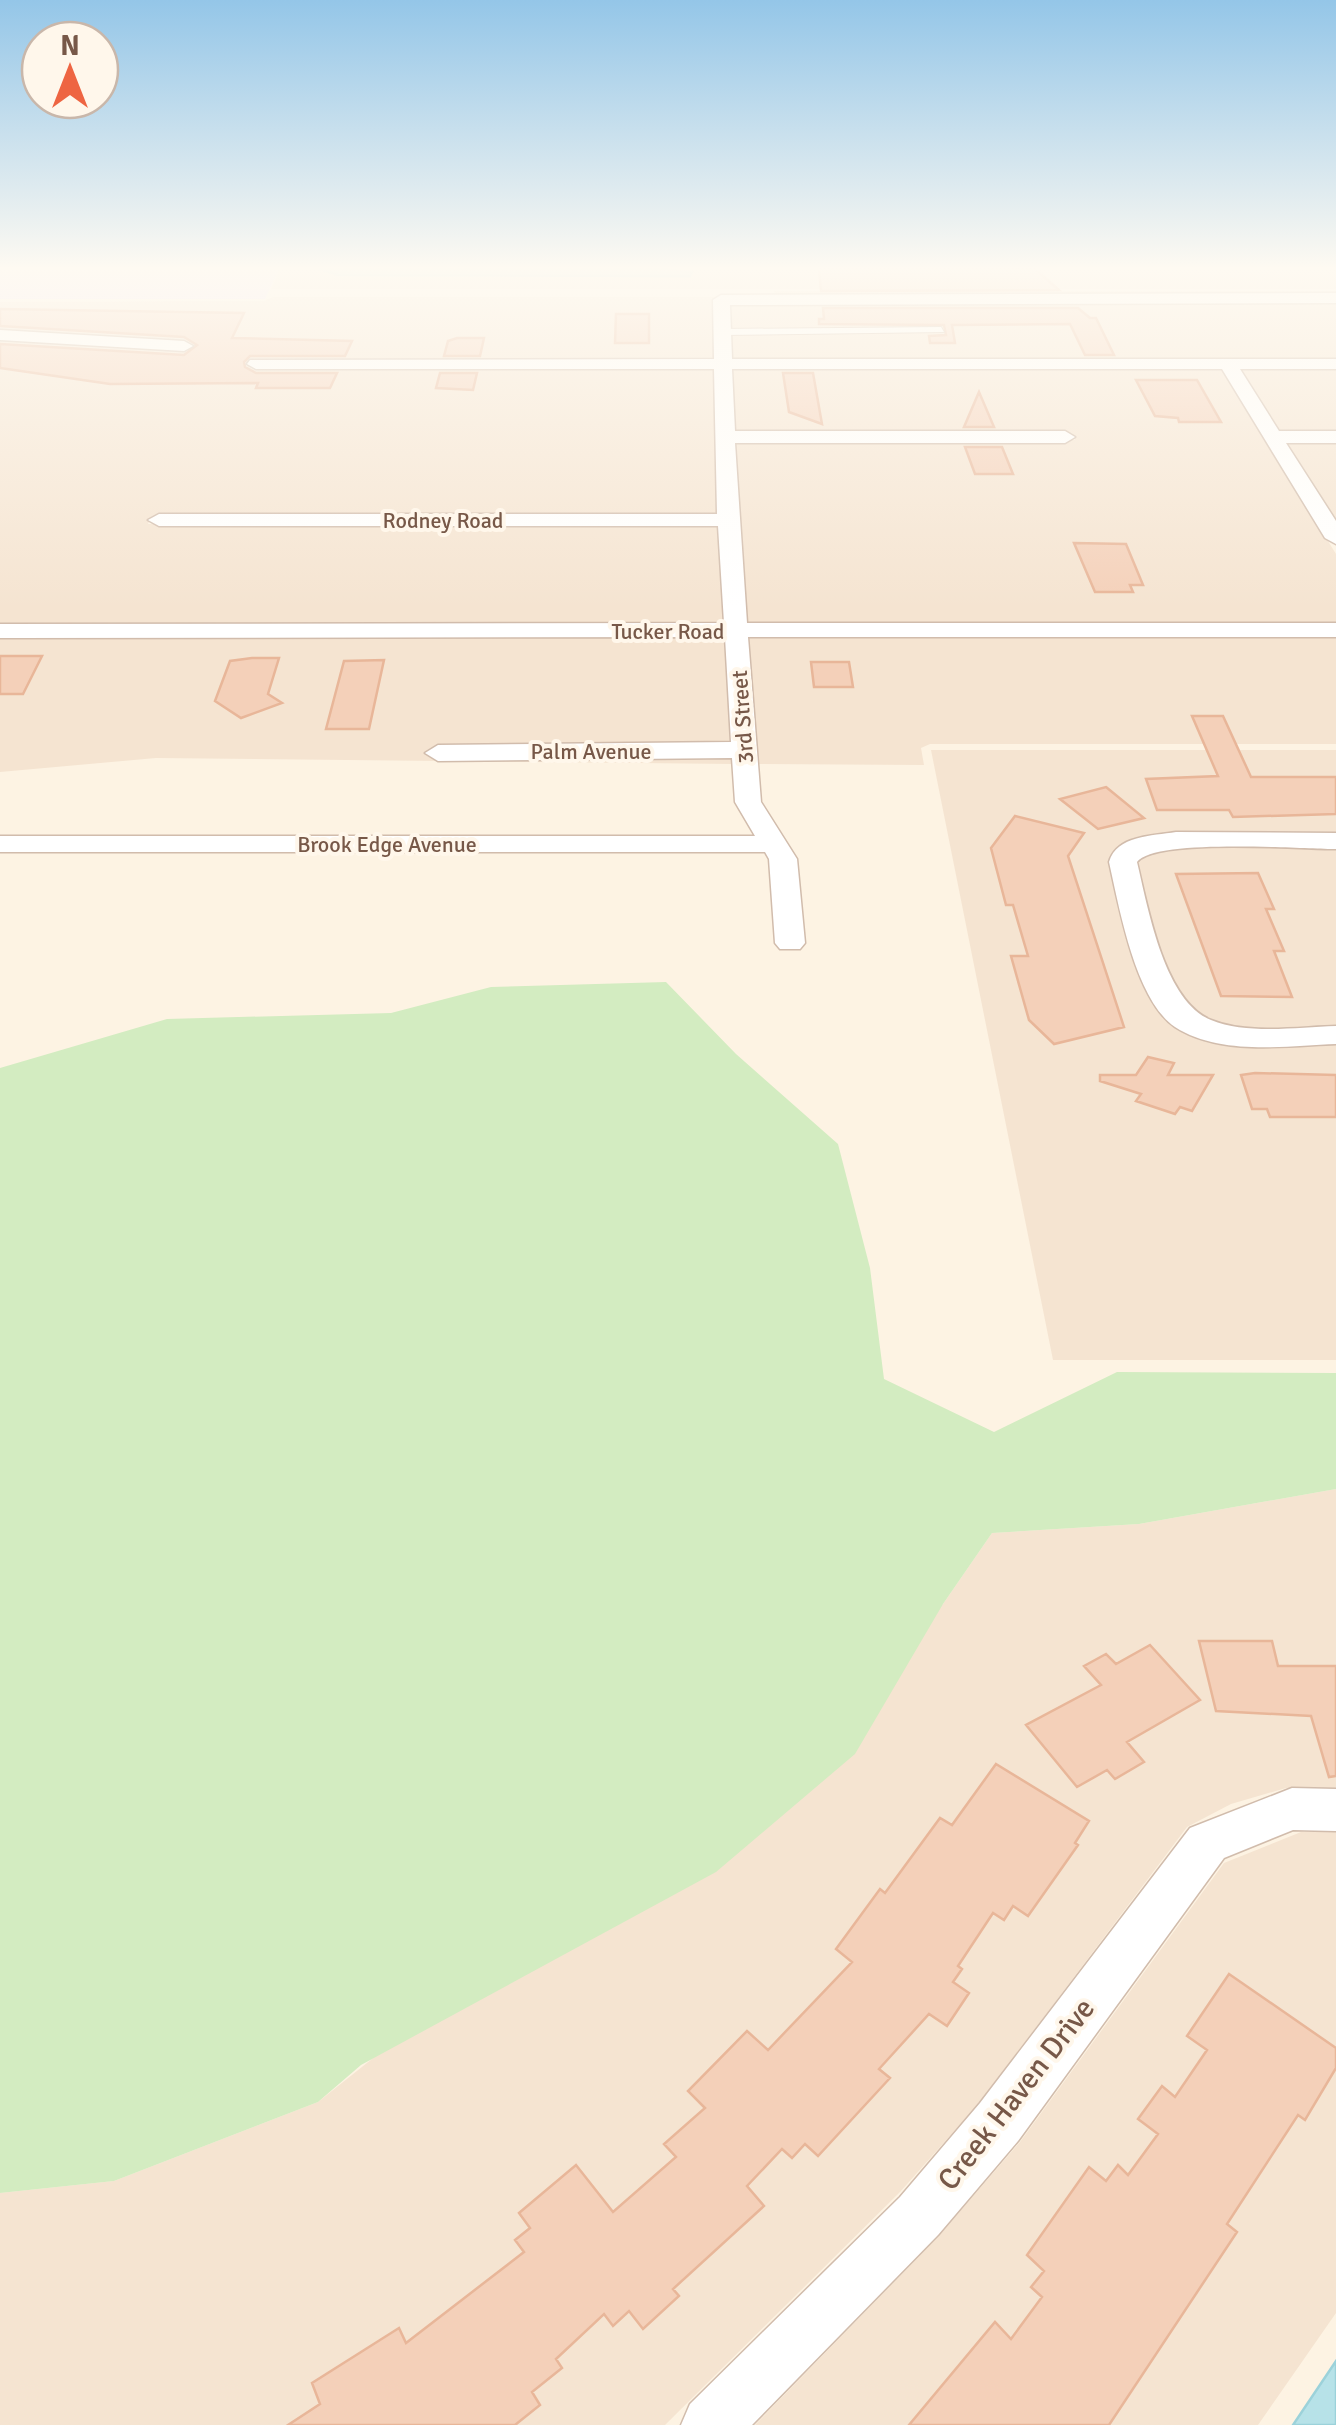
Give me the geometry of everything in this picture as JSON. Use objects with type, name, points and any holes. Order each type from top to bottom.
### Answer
[{"type":"street","name":"3rd Street","points":[[725,382],[728,520],[748,802],[775,844],[785,874],[790,944]]},
{"type":"street","points":[[1239,382],[1336,538]]},
{"type":"street","points":[[1272,436],[1336,436]]},
{"type":"street","points":[[725,437],[1064,437]]},
{"type":"street","name":"Rodney Road","points":[[159,520],[728,520]]},
{"type":"street","name":"Tucker Road","points":[[0,631],[1336,630]]},
{"type":"street","name":"Palm Avenue","points":[[438,753],[744,750]]},
{"type":"street","points":[[1336,841],[1155,842],[1126,854],[1123,862],[1164,994],[1184,1019],[1216,1031],[1257,1036],[1336,1036]]},
{"type":"street","name":"Brook Edge Avenue","points":[[0,844],[775,844]]},
{"type":"street","name":"Creek Haven Drive","points":[[711,2425],[918,2216],[1000,2122],[1206,1844],[1292,1810],[1336,1810]]},
{"type":"shaded area","points":[[0,382],[716,382],[718,516],[152,516],[148,524],[718,525],[724,625],[0,626]]},
{"type":"shaded area","points":[[733,382],[1230,382],[1336,554],[1336,625],[746,625],[735,441],[1075,440],[1072,433],[734,433]]},
{"type":"shaded area","points":[[1247,382],[1336,382],[1336,433],[1279,433]]},
{"type":"shaded area","points":[[1284,440],[1336,440],[1336,522]]},
{"type":"shaded area","points":[[1336,636],[1336,744],[930,744],[921,748],[924,765],[757,764],[747,637]]},
{"type":"shaded area","points":[[0,637],[725,637],[733,764],[156,758],[0,772]]},
{"type":"shaded area","points":[[931,750],[1336,750],[1336,1360],[1053,1360]]},
{"type":"shaded area","points":[[1336,1489],[1336,1788],[1286,1788],[1231,1804],[1187,1827],[980,2102],[900,2192],[665,2425],[0,2425],[0,2193],[114,2181],[318,2102],[943,1604],[992,1533],[1139,1524]]},
{"type":"shaded area","points":[[1301,1832],[1336,1832],[1336,2313],[1258,2425],[755,2425],[936,2239],[1020,2142],[1224,1863]]},
{"type":"green space","points":[[666,982],[736,1054],[838,1144],[870,1268],[884,1379],[994,1432],[1117,1372],[1336,1373],[1336,1489],[1139,1524],[992,1533],[943,1604],[855,1754],[716,1872],[361,2065],[318,2102],[114,2181],[0,2193],[0,1068],[167,1019],[391,1013],[491,987]]},
{"type":"water","points":[[1336,2361],[1336,2425],[1293,2425]]},
{"type":"building","points":[[97,382],[333,382],[330,388],[256,388],[258,383]]},
{"type":"building","points":[[438,382],[475,382],[473,390],[436,388]]},
{"type":"building","points":[[784,382],[815,382],[822,424],[789,412]]},
{"type":"building","points":[[1137,382],[1198,382],[1221,422],[1179,422],[1178,418],[1155,416]]},
{"type":"building","points":[[979,392],[994,427],[964,427]]},
{"type":"building","points":[[965,447],[1002,447],[1013,474],[975,474]]},
{"type":"building","points":[[1074,543],[1126,544],[1143,585],[1130,585],[1133,592],[1095,592]]},
{"type":"building","points":[[0,656],[42,656],[23,694],[0,694]]},
{"type":"building","points":[[279,658],[268,694],[282,703],[241,718],[215,701],[230,661]]},
{"type":"building","points":[[384,660],[369,729],[326,729],[344,661]]},
{"type":"building","points":[[811,662],[849,662],[853,687],[814,687]]},
{"type":"building","points":[[1192,716],[1223,716],[1251,777],[1336,777],[1336,814],[1233,817],[1229,810],[1157,810],[1146,779],[1218,776]]},
{"type":"building","points":[[1106,787],[1144,818],[1098,829],[1060,799]]},
{"type":"building","points":[[1015,816],[1084,833],[1068,856],[1124,1027],[1054,1044],[1029,1020],[1011,956],[1028,956],[1013,905],[1006,905],[991,848]]},
{"type":"building","points":[[1258,873],[1274,909],[1266,909],[1284,951],[1274,951],[1292,997],[1221,996],[1176,874]]},
{"type":"building","points":[[1148,1057],[1174,1063],[1168,1075],[1213,1075],[1192,1111],[1180,1107],[1175,1114],[1136,1101],[1141,1094],[1100,1081],[1100,1075],[1136,1075]]},
{"type":"building","points":[[1241,1075],[1336,1075],[1336,1117],[1270,1117],[1267,1109],[1252,1109]]},
{"type":"building","points":[[1199,1641],[1272,1641],[1278,1666],[1336,1666],[1336,1776],[1329,1777],[1311,1716],[1216,1711]]},
{"type":"building","points":[[1150,1645],[1200,1700],[1127,1742],[1144,1762],[1115,1779],[1107,1770],[1077,1787],[1026,1725],[1101,1685],[1084,1666],[1106,1654],[1116,1664]]},
{"type":"building","points":[[996,1764],[1089,1821],[1075,1843],[1078,1845],[1028,1916],[1013,1906],[1004,1920],[993,1913],[958,1966],[962,1969],[953,1982],[969,1993],[947,2026],[929,2014],[879,2069],[890,2078],[818,2156],[805,2144],[792,2158],[782,2149],[747,2186],[764,2206],[673,2289],[679,2296],[643,2329],[629,2311],[613,2326],[604,2314],[556,2359],[562,2368],[532,2392],[540,2405],[515,2425],[288,2425],[320,2404],[312,2383],[399,2328],[406,2343],[524,2252],[515,2240],[530,2228],[519,2213],[576,2165],[613,2212],[676,2157],[664,2144],[705,2108],[688,2091],[747,2031],[768,2050],[852,1962],[836,1949],[880,1889],[885,1893],[940,1818],[952,1825]]},
{"type":"building","points":[[1229,1974],[1336,2048],[1336,2068],[1305,2120],[1298,2115],[1227,2224],[1237,2232],[1109,2425],[909,2425],[995,2322],[1011,2339],[1042,2297],[1031,2287],[1044,2271],[1027,2255],[1089,2167],[1106,2181],[1118,2165],[1128,2175],[1158,2134],[1138,2119],[1162,2086],[1175,2097],[1207,2050],[1187,2036]]}]
